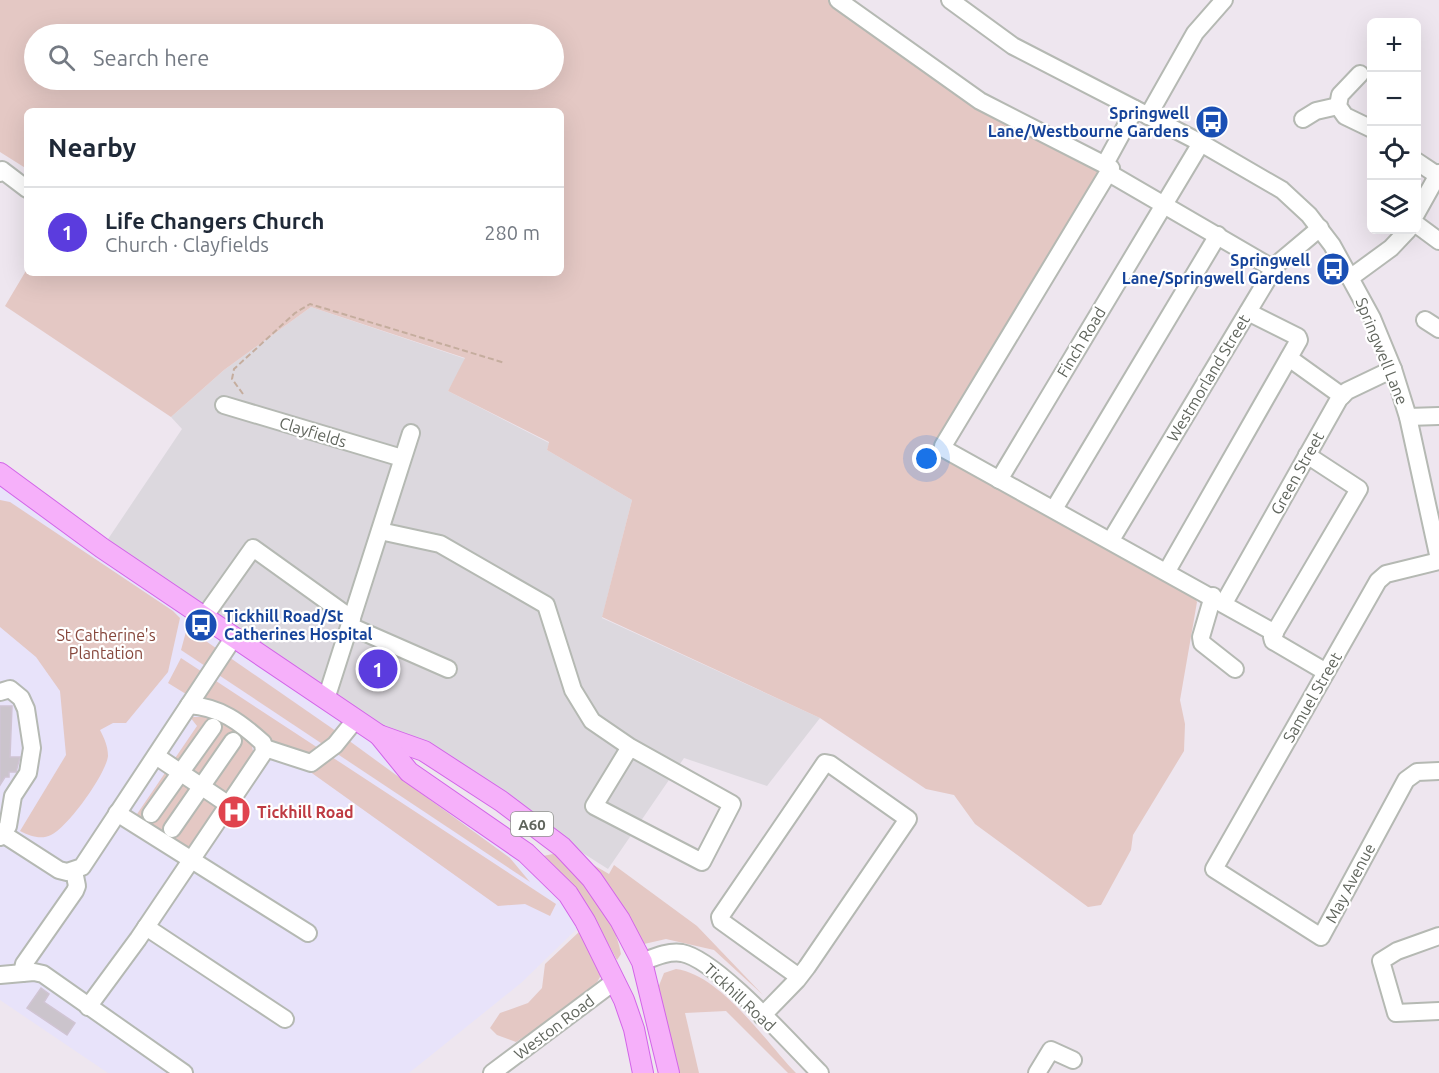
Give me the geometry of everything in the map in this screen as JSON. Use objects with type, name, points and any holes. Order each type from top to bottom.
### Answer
[{"type":"main road","name":"A60","points":[[0,473],[102,548],[380,735],[424,751],[501,801],[562,847],[592,879],[620,920],[642,962],[669,1073]]},
{"type":"main road","name":"A60","points":[[380,735],[409,772],[526,853],[568,894],[585,921],[615,981],[634,1029],[643,1073]]},
{"type":"main road","points":[[615,981],[642,962]]},
{"type":"street","points":[[838,0],[980,101],[1107,169],[1274,269]]},
{"type":"street","name":"Springwell Lane","points":[[950,0],[1013,46],[1201,143],[1282,190],[1320,228],[1372,318],[1393,369],[1408,417],[1439,560]]},
{"type":"street","points":[[1224,0],[1195,33],[1141,112],[943,446],[944,449],[999,480],[1167,571],[1275,633]]},
{"type":"street","points":[[1360,74],[1340,95],[1338,106],[1345,116],[1367,127]]},
{"type":"street","points":[[1303,119],[1316,111],[1338,106]]},
{"type":"street","name":"Finch Road","points":[[999,480],[1201,143]]},
{"type":"street","points":[[1421,164],[1438,174],[1421,205]]},
{"type":"street","points":[[0,173],[2,170],[24,187]]},
{"type":"street","name":"Westmorland Street","points":[[1111,540],[1274,269],[1290,251],[1320,228]]},
{"type":"street","points":[[1421,228],[1439,241]]},
{"type":"street","points":[[1350,278],[1391,248],[1404,234]]},
{"type":"street","points":[[1054,509],[1218,235]]},
{"type":"street","points":[[1167,571],[1289,358],[1298,337],[1248,312]]},
{"type":"street","points":[[1289,358],[1342,396],[1393,369]]},
{"type":"street","name":"Green Street","points":[[1235,669],[1202,643],[1201,637],[1219,600],[1342,396]]},
{"type":"street","name":"Clayfields","points":[[224,405],[402,458]]},
{"type":"street","points":[[1408,417],[1439,416]]},
{"type":"street","points":[[326,699],[411,433]]},
{"type":"street","points":[[1307,455],[1359,489],[1273,640],[1326,672]]},
{"type":"street","points":[[380,531],[440,544],[546,605],[573,690],[592,721],[630,747],[732,804],[702,862],[594,806],[630,747]]},
{"type":"street","points":[[204,617],[253,548],[351,622],[448,669]]},
{"type":"street","name":"Samuel Street","points":[[1214,869],[1378,581],[1386,573],[1439,560]]},
{"type":"street","points":[[0,692],[10,689],[21,698],[30,727],[32,748],[28,773],[13,796],[10,820],[1,836],[59,870],[74,871],[82,867],[234,637]]},
{"type":"street","points":[[189,705],[209,706],[222,711],[254,734],[266,748],[311,763],[335,746],[356,718]]},
{"type":"street","points":[[151,814],[213,727]]},
{"type":"street","points":[[172,829],[233,741]]},
{"type":"street","points":[[88,1007],[192,861],[261,760],[266,748]]},
{"type":"street","points":[[156,756],[229,805]]},
{"type":"street","points":[[762,1016],[799,977],[908,819],[830,764],[825,763],[720,917],[721,921],[799,977]]},
{"type":"street","name":"May Avenue","points":[[1214,869],[1321,937],[1406,780],[1417,772],[1439,771]]},
{"type":"street","points":[[117,813],[308,933]]},
{"type":"street","points":[[22,973],[24,964],[75,891],[77,886],[74,871]]},
{"type":"street","points":[[146,927],[285,1019]]},
{"type":"street","points":[[1439,936],[1397,951],[1381,961],[1396,1013],[1439,1011]]},
{"type":"street","name":"Tickhill Road","points":[[642,962],[664,954],[682,953],[696,958],[728,981],[820,1073]]},
{"type":"street","points":[[0,975],[34,972],[43,974],[183,1073]]},
{"type":"street","name":"Weston Road","points":[[492,1073],[615,981]]},
{"type":"street","points":[[1037,1073],[1051,1050],[1073,1060]]},
{"type":"path","points":[[242,410],[243,392],[232,379],[234,369],[295,314],[310,304],[505,363]]},
{"type":"shaded area","points":[[311,307],[466,359],[448,391],[549,443],[547,450],[632,500],[602,618],[820,718],[767,786],[684,758],[608,869],[102,548],[182,429],[171,417],[224,370]]},
{"type":"shaded area","name":"Tickhill Road","points":[[0,473],[379,735],[409,772],[526,853],[585,921],[521,983],[409,1073],[108,1073],[0,1000]]},
{"type":"green space","points":[[0,0],[828,0],[997,114],[1104,171],[936,450],[1195,598],[1197,602],[1180,700],[1185,724],[1184,751],[1133,835],[1131,850],[1101,905],[1088,907],[975,824],[954,795],[926,789],[820,718],[602,617],[632,500],[547,450],[549,442],[448,391],[465,358],[311,307],[224,370],[171,417],[5,306],[24,274],[24,276],[564,276],[564,108],[24,108],[24,167],[0,152]]},
{"type":"green space","name":"St Catherine's Plantation","points":[[0,500],[10,502],[173,611],[180,618],[168,672],[126,723],[113,723],[100,730],[107,745],[108,756],[101,775],[67,822],[51,835],[43,837],[32,836],[20,831],[66,755],[60,691],[36,657],[0,627]]},
{"type":"green space","points":[[187,628],[333,729],[510,858],[530,882],[181,650]]},
{"type":"green space","points":[[181,658],[556,904],[550,916],[525,904],[498,906],[295,761],[168,683]]},
{"type":"green space","points":[[190,717],[213,717],[251,742],[256,764],[193,856],[135,817],[197,726]]},
{"type":"green space","points":[[558,853],[605,912],[612,925],[621,954],[617,960],[584,905],[543,856]]},
{"type":"green space","points":[[585,860],[609,874],[614,865],[697,926],[763,995],[714,950],[666,939],[644,944]]},
{"type":"green space","points":[[580,931],[602,972],[597,982],[578,1002],[516,1042],[497,1035],[490,1028],[500,1013],[528,1003],[542,988],[545,964]]},
{"type":"green space","points":[[676,969],[693,974],[726,996],[796,1073],[788,1073],[726,1011],[685,1013],[699,1073],[679,1073],[658,988],[664,973]]},
{"type":"building","points":[[0,706],[12,706],[10,757],[20,757],[16,772],[9,772],[9,777],[5,777],[0,785]]},
{"type":"building","points":[[41,988],[49,994],[44,1002],[75,1023],[67,1035],[27,1008]]},
{"type":"place","name":"Springwell Lane/Westbourne Gardens","points":[[1212,122]]},
{"type":"place","name":"Springwell Lane/Springwell Gardens","points":[[1333,269]]},
{"type":"place","name":"Tickhill Road/St Catherines Hospital","points":[[201,625]]},
{"type":"place","name":"Life Changers Church","points":[[378,669]]},
{"type":"place","name":"Tickhill Road","points":[[234,812]]}]
